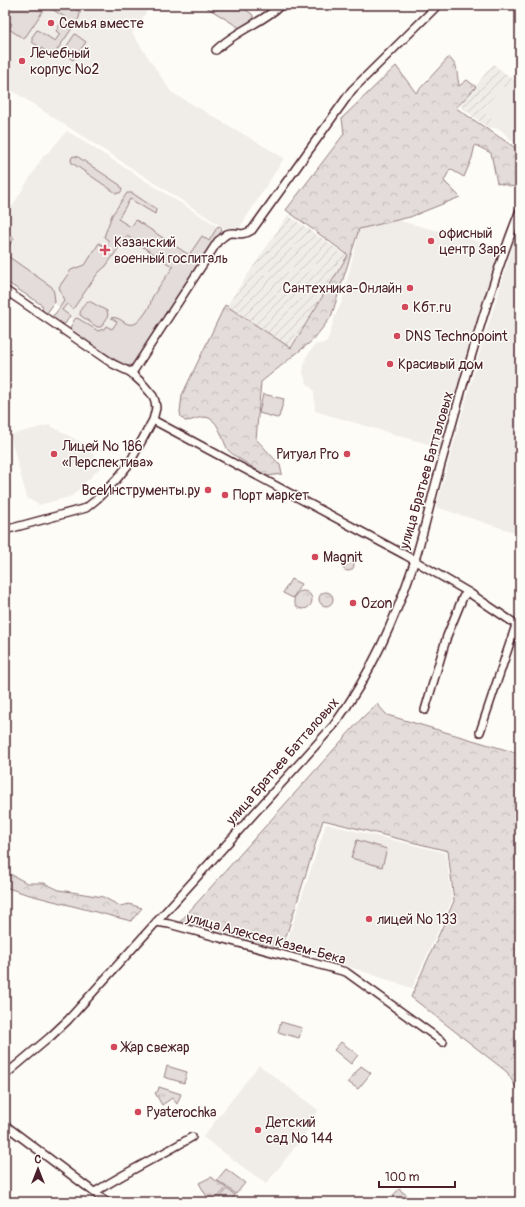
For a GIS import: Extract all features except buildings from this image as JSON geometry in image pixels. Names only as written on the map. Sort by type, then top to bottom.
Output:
[{"type":"street","points":[[216,50],[224,42],[264,18],[281,5]]},
{"type":"street","points":[[130,372],[134,370],[218,240],[227,234],[234,233],[241,235],[247,234],[252,230],[352,90],[438,5]]},
{"type":"street","name":"улица Братьев Батталовых","points":[[5,1075],[68,1020],[334,725],[365,678],[388,632],[414,562],[471,355],[520,210]]},
{"type":"street","points":[[5,290],[113,364],[130,372],[153,396],[156,408],[153,420],[129,464],[116,480],[86,508],[5,530]]},
{"type":"street","points":[[153,420],[405,555],[414,562],[468,592],[518,626],[480,732]]},
{"type":"street","points":[[425,710],[447,636],[463,597],[468,592]]},
{"type":"street","name":"улица Алексея Казем-Бека","points":[[156,922],[169,924],[346,972],[443,1042]]},
{"type":"street","points":[[5,1125],[107,1202]]},
{"type":"street","points":[[95,1192],[192,1137]]},
{"type":"shaded area","points":[[5,5],[151,5],[132,33],[171,92],[284,158],[235,235],[5,86]]},
{"type":"shaded area","points":[[493,64],[515,81],[508,91],[502,86],[482,111],[493,120],[487,127],[460,106]]},
{"type":"shaded area","points":[[515,81],[520,84],[520,148],[500,129],[487,127],[493,120],[482,112],[502,86],[508,91]]},
{"type":"shaded area","name":"Казанский военный госпиталь","points":[[67,131],[220,228],[125,352],[72,318],[57,305],[5,273],[5,218],[44,155],[49,152]]},
{"type":"shaded area","points":[[361,211],[501,247],[441,448],[315,411],[314,391],[306,382],[303,372],[306,357],[315,345],[327,342],[336,314],[342,302],[357,240],[353,235]]},
{"type":"shaded area","points":[[288,215],[349,257],[289,349],[226,307]]},
{"type":"shaded area","points":[[520,224],[520,534],[436,507],[479,355]]},
{"type":"shaded area","name":"Лицей № 186 «Перспектива»","points":[[49,425],[82,443],[103,465],[72,496],[39,505],[27,498],[10,435]]},
{"type":"shaded area","name":"лицей № 133","points":[[326,824],[446,853],[452,900],[412,988],[286,945]]},
{"type":"shaded area","name":"Детский сад № 144","points":[[259,1065],[318,1110],[313,1124],[266,1184],[203,1137]]},
{"type":"green space","points":[[5,5],[47,5],[24,39],[9,29],[12,24],[5,20]]},
{"type":"green space","points":[[53,5],[68,5],[80,12],[79,18],[55,53],[50,54],[32,42],[32,37],[37,30],[55,41],[60,34],[56,31],[65,17],[50,8]]},
{"type":"green space","points":[[203,5],[239,5],[252,14],[254,18],[240,28]]},
{"type":"green space","points":[[75,34],[86,42],[73,60],[62,53]]},
{"type":"green space","points":[[449,57],[456,66],[459,86],[467,80],[476,87],[456,108],[520,151],[520,171],[515,187],[497,183],[491,153],[475,145],[472,158],[464,177],[450,169],[444,181],[460,197],[410,217],[359,229],[331,317],[313,340],[261,382],[256,439],[280,465],[282,474],[267,476],[228,450],[213,420],[203,417],[185,421],[181,417],[180,412],[182,395],[225,305],[291,348],[348,255],[286,210],[344,134],[342,118],[396,66],[416,93]]},
{"type":"green space","points":[[74,156],[78,157],[120,185],[122,190],[120,193],[116,193],[72,163],[71,160]]},
{"type":"green space","points":[[127,193],[132,193],[156,209],[155,214],[130,199],[118,219],[131,227],[136,220],[189,255],[202,236],[209,241],[218,226],[221,227],[222,230],[132,365],[125,366],[71,331],[70,328],[76,318],[98,331],[104,329],[106,326],[112,329],[117,322],[111,318],[117,318],[128,324],[136,323],[141,319],[147,310],[151,299],[173,267],[127,236],[106,266],[98,273],[73,309],[67,304],[62,310],[70,316],[65,324],[59,324],[53,318],[53,315],[64,301],[59,287],[71,270],[84,265],[99,243],[105,247],[109,241],[104,237],[112,215]]},
{"type":"green space","points":[[5,231],[14,238],[7,249],[9,257],[52,287],[55,302],[47,313],[43,313],[42,305],[5,281]]},
{"type":"green space","points":[[89,301],[108,313],[101,327],[97,327],[80,315],[83,306]]},
{"type":"green space","points":[[263,394],[284,399],[279,417],[277,418],[259,413]]},
{"type":"green space","points":[[346,559],[350,559],[354,565],[350,571],[346,571],[342,567],[342,563]]},
{"type":"green space","points":[[291,579],[301,584],[293,598],[283,593]]},
{"type":"green space","points":[[303,591],[309,594],[312,600],[309,606],[303,609],[297,606],[294,600],[297,594]]},
{"type":"green space","points":[[323,592],[329,592],[333,596],[333,602],[329,606],[323,606],[319,602],[319,596]]},
{"type":"green space","points":[[377,704],[387,715],[520,754],[520,1094],[507,1072],[411,997],[454,901],[448,851],[323,820],[283,946],[272,949],[178,924],[362,718]]},
{"type":"green space","points":[[357,840],[387,849],[382,867],[351,858]]},
{"type":"green space","points":[[5,874],[12,875],[27,883],[44,883],[59,890],[103,897],[120,906],[129,904],[142,908],[131,921],[26,894],[5,887]]},
{"type":"green space","points":[[281,1022],[302,1028],[299,1038],[278,1032]]},
{"type":"green space","points":[[341,1042],[358,1055],[351,1064],[334,1050]]},
{"type":"green space","points":[[167,1066],[187,1072],[184,1083],[164,1077]]},
{"type":"green space","points":[[361,1066],[371,1073],[358,1089],[348,1082]]},
{"type":"green space","points":[[159,1087],[181,1094],[177,1104],[172,1098],[162,1105],[155,1093],[158,1091]]},
{"type":"green space","points":[[226,1169],[245,1183],[236,1194],[217,1180]]},
{"type":"green space","points":[[211,1177],[226,1188],[214,1202],[210,1202],[199,1183]]},
{"type":"green space","points":[[227,1189],[235,1195],[230,1202],[217,1202]]},
{"type":"green space","points":[[399,1189],[415,1202],[387,1202]]},
{"type":"place","name":"Семья вместе","points":[[51,23]]},
{"type":"place","name":"Лечебный корпус №2","points":[[22,61]]},
{"type":"place","name":"офисный центр Заря","points":[[431,241]]},
{"type":"place","name":"Казанский военный госпиталь","points":[[105,250]]},
{"type":"place","name":"Сантехника-Онлайн","points":[[410,288]]},
{"type":"place","name":"Кбт.ru","points":[[405,307]]},
{"type":"place","name":"DNS Technopoint","points":[[397,336]]},
{"type":"place","name":"Красивый дом","points":[[390,364]]},
{"type":"place","name":"Лицей № 186 «Перспектива»","points":[[54,454]]},
{"type":"place","name":"Ритуал Pro","points":[[347,454]]},
{"type":"place","name":"ВсеИнструменты.ру","points":[[208,490]]},
{"type":"place","name":"Порт маркет","points":[[225,495]]},
{"type":"place","name":"Magnit","points":[[315,557]]},
{"type":"place","name":"Ozon","points":[[353,603]]},
{"type":"place","name":"лицей № 133","points":[[369,919]]},
{"type":"place","name":"Жар свежар","points":[[114,1047]]},
{"type":"place","name":"Pyaterochka","points":[[138,1112]]},
{"type":"place","name":"Детский сад № 144","points":[[258,1130]]}]
